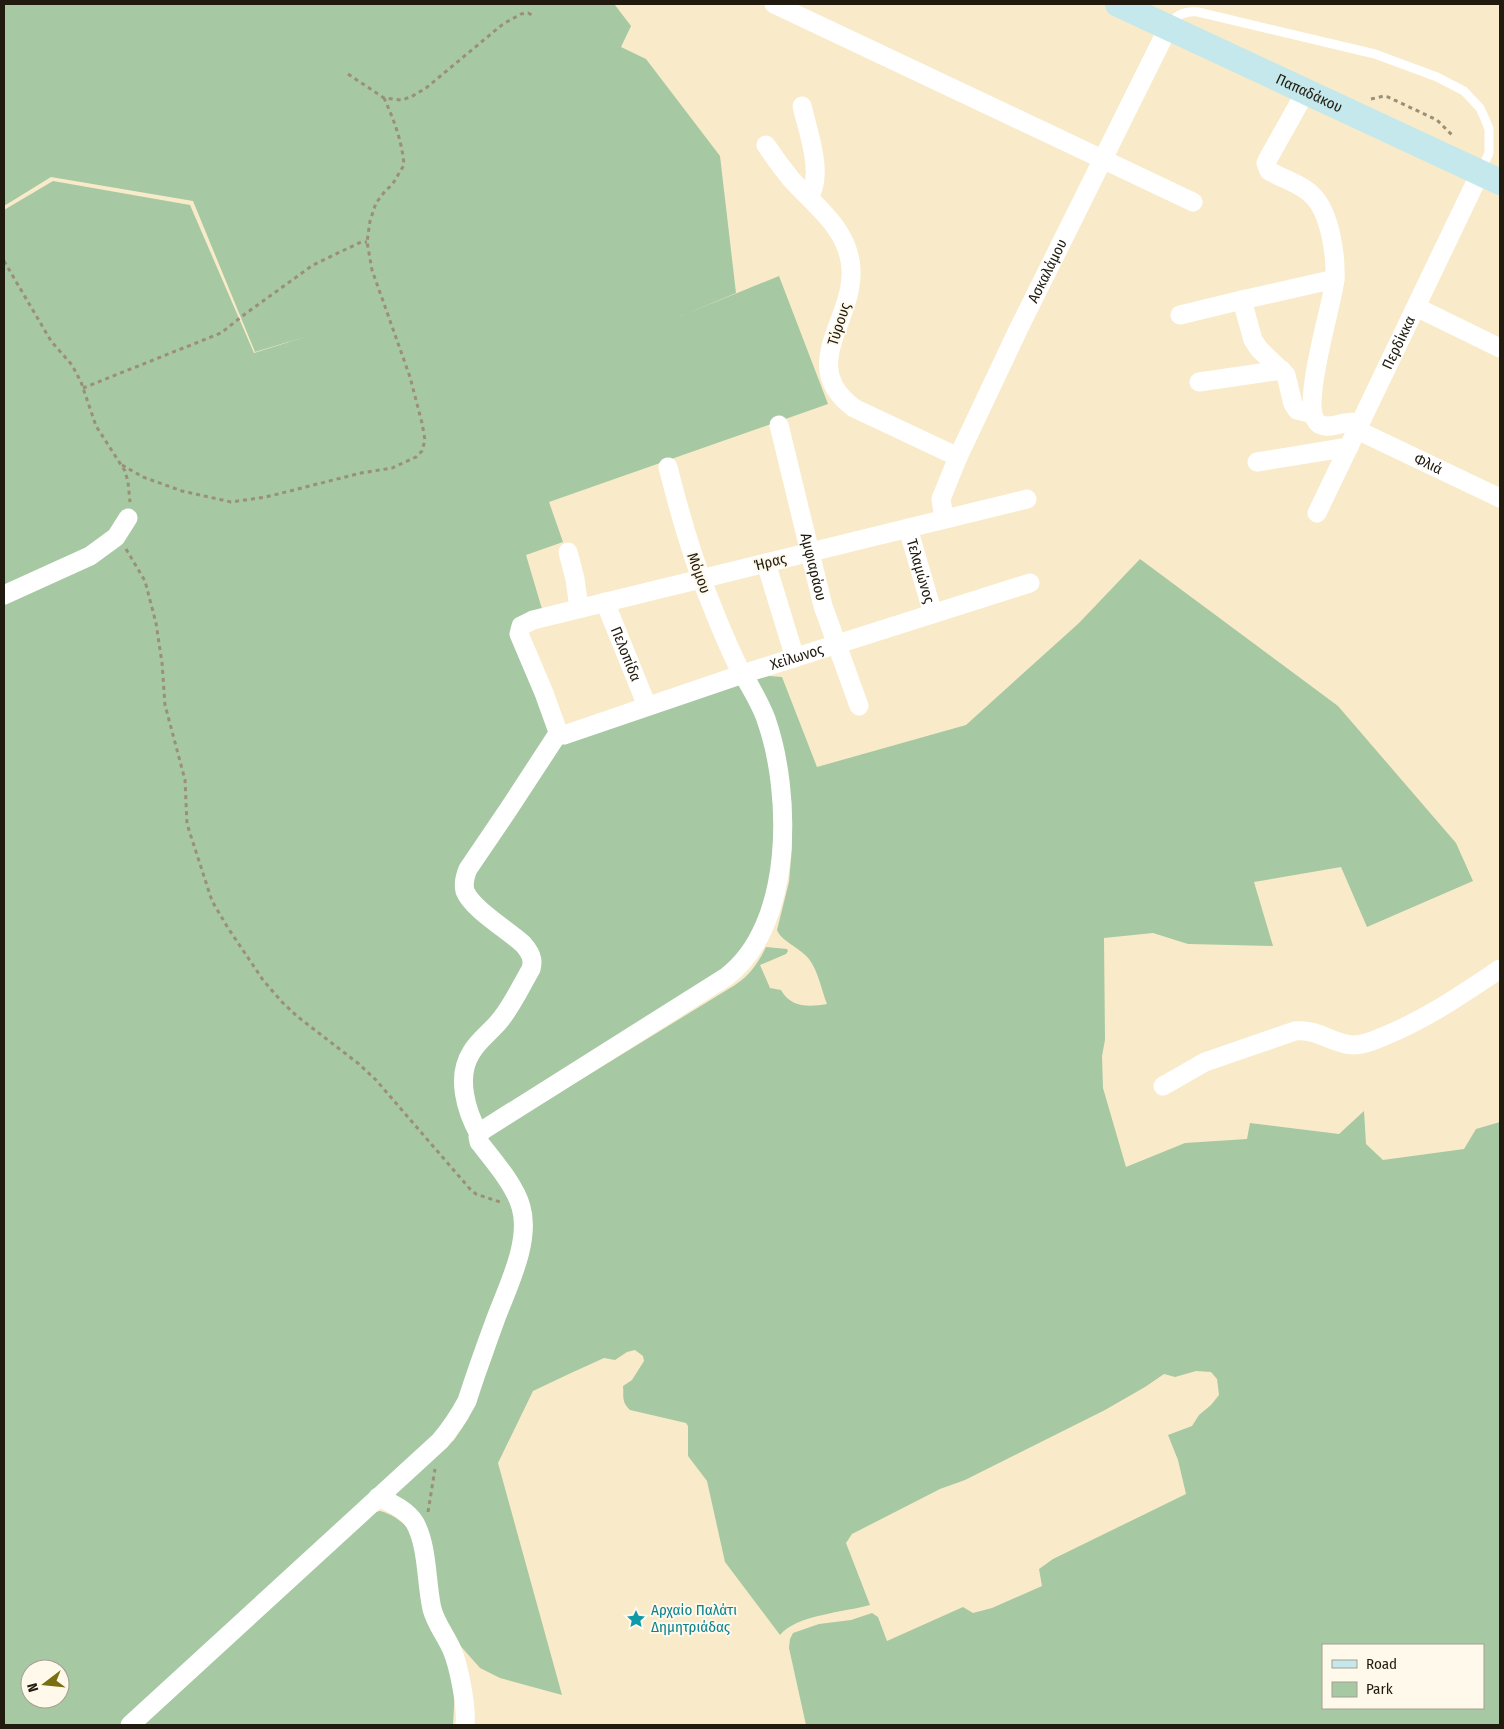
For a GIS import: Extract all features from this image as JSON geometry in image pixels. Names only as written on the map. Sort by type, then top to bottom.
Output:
[{"type":"street","points":[[774,4],[794,9],[1193,202]]},
{"type":"street","name":"Παπαδάκου","points":[[1118,4],[1169,26],[1490,178]]},
{"type":"street","name":"Ασκαλάμου","points":[[944,520],[941,499],[958,457],[1018,330],[1169,26]]},
{"type":"street","points":[[1306,91],[1266,163],[1269,171],[1304,188],[1317,200],[1327,221],[1330,236],[1335,279],[1317,366],[1313,392],[1313,414],[1317,422],[1324,426],[1335,426],[1346,422],[1359,426]]},
{"type":"street","points":[[802,106],[812,146],[816,178],[814,189],[809,197]]},
{"type":"street","name":"Τύρους","points":[[766,145],[791,179],[839,231],[850,258],[851,276],[849,292],[827,363],[833,388],[843,400],[854,408],[958,457]]},
{"type":"street","name":"Περδίκκα","points":[[1317,513],[1416,307],[1490,178]]},
{"type":"street","points":[[1180,316],[1335,279]]},
{"type":"street","points":[[1242,300],[1250,331],[1256,344],[1286,375],[1293,404],[1297,410],[1313,414]]},
{"type":"street","points":[[1416,307],[1500,348]]},
{"type":"street","points":[[1199,382],[1282,370]]},
{"type":"street","name":"Αμφιαράου","points":[[779,425],[823,606],[859,706]]},
{"type":"street","name":"Φλιά","points":[[1359,426],[1500,498]]},
{"type":"street","points":[[1257,462],[1349,447]]},
{"type":"street","name":"Μόμου","points":[[479,1134],[726,977],[742,964],[752,950],[768,916],[777,887],[782,858],[782,809],[780,784],[770,732],[761,708],[733,654],[701,579],[688,543],[668,467]]},
{"type":"street","name":"Ήρας","points":[[560,734],[519,634],[520,628],[526,623],[579,608],[1027,499]]},
{"type":"street","points":[[4,595],[90,556],[118,535],[128,518]]},
{"type":"street","name":"Τελαμώνος","points":[[908,528],[933,614]]},
{"type":"street","points":[[568,552],[575,579],[579,608]]},
{"type":"street","points":[[766,563],[795,658]]},
{"type":"street","name":"Χείλωνος","points":[[560,734],[1030,583]]},
{"type":"street","name":"Πελοπίδα","points":[[605,602],[647,706]]},
{"type":"street","points":[[130,1725],[440,1440],[455,1423],[466,1401],[513,1271],[523,1234],[523,1217],[516,1193],[479,1142],[479,1134],[466,1104],[465,1067],[471,1053],[501,1020],[531,969],[532,964],[529,950],[472,903],[466,892],[464,878],[468,869],[560,734]]},
{"type":"street","points":[[1163,1086],[1204,1062],[1255,1046],[1295,1030],[1310,1031],[1351,1045],[1374,1040],[1402,1029],[1427,1015],[1500,969]]},
{"type":"street","points":[[378,1496],[410,1516],[418,1529],[432,1609],[440,1630],[452,1652],[462,1690],[465,1724]]},
{"type":"lane","points":[[1169,26],[1176,16],[1187,12],[1198,12],[1375,54],[1437,76],[1464,91],[1480,108],[1489,129],[1490,178]]},
{"type":"path","points":[[348,74],[384,98],[401,100],[411,97],[426,88],[503,24],[521,14],[528,13],[534,16]]},
{"type":"path","points":[[122,465],[143,477],[182,491],[231,502],[266,498],[361,473],[392,468],[416,457],[422,451],[425,440],[412,386],[372,270],[367,242],[370,222],[376,203],[392,185],[404,165],[399,138],[392,115],[384,98]]},
{"type":"path","points":[[83,388],[221,333],[313,265],[361,242],[367,242]]},
{"type":"path","points":[[4,261],[52,341],[72,365],[83,388],[96,426],[122,465],[128,482],[130,504],[128,518]]},
{"type":"path","points":[[118,535],[145,580],[156,623],[162,663],[165,705],[186,780],[187,824],[212,901],[263,980],[282,1002],[365,1070],[470,1189],[476,1194],[493,1200],[521,1206]]},
{"type":"path","points":[[422,1544],[440,1440]]},
{"type":"green space","points":[[4,4],[615,5],[631,26],[621,47],[646,59],[720,156],[736,293],[681,316],[779,276],[828,404],[549,502],[563,542],[526,555],[542,609],[522,616],[552,738],[736,685],[740,686],[753,708],[771,766],[776,858],[766,906],[736,961],[477,1126],[514,1215],[515,1242],[466,1385],[445,1427],[122,1725],[4,1725],[4,210],[53,181],[190,205],[254,353],[311,335],[255,352],[193,201],[51,177],[4,206]]},
{"type":"green space","points":[[1140,559],[1338,706],[1456,843],[1473,881],[1367,927],[1341,867],[1254,882],[1273,946],[1188,944],[1153,933],[1104,938],[1105,1040],[1102,1056],[1103,1088],[1126,1167],[1185,1143],[1247,1139],[1250,1123],[1339,1134],[1364,1111],[1366,1144],[1383,1160],[1464,1149],[1476,1129],[1500,1122],[1500,1725],[806,1725],[789,1648],[793,1633],[819,1624],[851,1620],[872,1613],[878,1617],[887,1641],[963,1607],[973,1613],[992,1608],[1042,1586],[1039,1569],[1053,1559],[1186,1494],[1178,1460],[1168,1435],[1192,1426],[1199,1415],[1219,1395],[1217,1379],[1211,1372],[1196,1371],[1175,1377],[1164,1374],[1105,1410],[965,1480],[940,1489],[852,1534],[846,1543],[870,1605],[822,1615],[797,1623],[787,1628],[780,1635],[725,1562],[707,1481],[688,1456],[688,1426],[686,1423],[630,1410],[625,1404],[623,1386],[632,1380],[644,1361],[643,1356],[635,1350],[627,1352],[615,1360],[604,1358],[533,1391],[498,1463],[562,1695],[500,1678],[480,1668],[457,1642],[444,1622],[437,1594],[395,1498],[396,1493],[454,1440],[468,1419],[490,1363],[529,1249],[488,1139],[492,1134],[735,985],[753,968],[766,947],[787,949],[788,951],[786,954],[760,965],[770,988],[781,990],[790,1000],[801,1005],[827,1004],[818,975],[809,959],[782,937],[777,930],[789,882],[792,848],[791,817],[756,679],[769,676],[782,677],[817,767],[966,725],[1079,623]]},
{"type":"green space","points":[[380,1511],[396,1518],[409,1529],[455,1689],[453,1725],[144,1725],[375,1512]]},
{"type":"place","name":"Αρχαίο Παλάτι Δημητριάδας","points":[[636,1619]]}]
